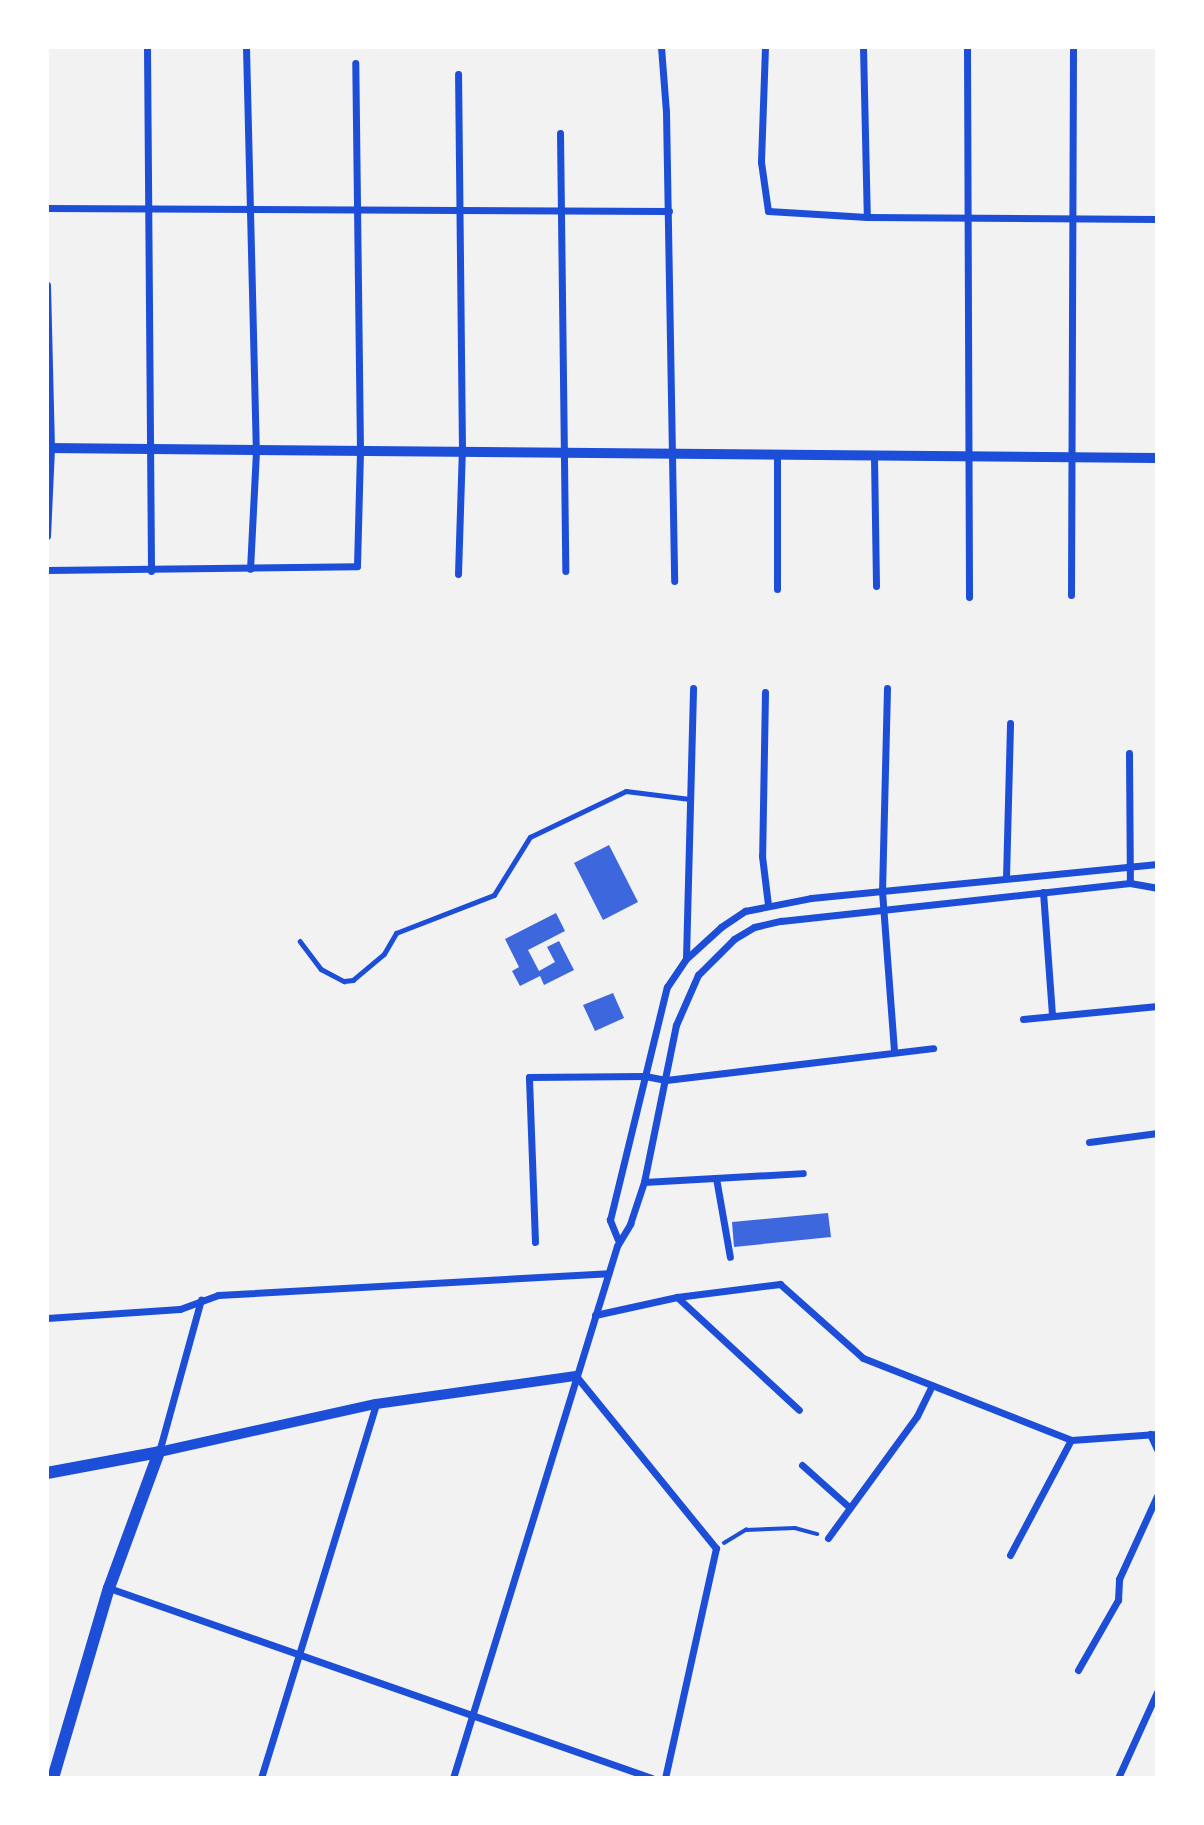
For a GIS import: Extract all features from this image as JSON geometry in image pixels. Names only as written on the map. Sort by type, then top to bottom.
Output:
[{"type":"main road","points":[[47,1473],[159,1452]]},
{"type":"main road","points":[[53,1778],[109,1588],[159,1452]]},
{"type":"street","points":[[147,47],[151,571]]},
{"type":"street","points":[[246,47],[257,451],[250,569]]},
{"type":"street","points":[[661,47],[669,211],[674,581]]},
{"type":"street","points":[[765,47],[761,162],[768,211],[867,217],[1070,221],[1157,219]]},
{"type":"street","points":[[863,47],[867,217]]},
{"type":"street","points":[[967,47],[969,597]]},
{"type":"street","points":[[1072,595],[1069,457],[1073,47]]},
{"type":"street","points":[[47,570],[151,571],[357,566],[360,450],[354,209],[355,63]]},
{"type":"street","points":[[458,74],[462,450],[458,574]]},
{"type":"street","points":[[560,133],[565,571]]},
{"type":"street","points":[[47,208],[460,207],[562,213],[669,211]]},
{"type":"street","points":[[47,285],[47,536]]},
{"type":"street","points":[[49,448],[257,451],[564,450],[874,457],[1157,458]]},
{"type":"street","points":[[777,455],[777,589]]},
{"type":"street","points":[[874,457],[876,586]]},
{"type":"street","points":[[686,959],[693,688]]},
{"type":"street","points":[[887,688],[882,891],[894,1052]]},
{"type":"street","points":[[765,692],[762,856],[768,905]]},
{"type":"street","points":[[1006,878],[1010,723]]},
{"type":"street","points":[[1129,753],[1130,883]]},
{"type":"street","points":[[618,1240],[610,1220],[667,987],[686,959],[745,911],[768,905],[882,891],[1157,864]]},
{"type":"street","points":[[453,1778],[618,1240],[630,1224],[644,1182],[686,996],[698,975],[734,939],[754,927],[781,921],[1130,883],[1157,888]]},
{"type":"street","points":[[1043,892],[1052,1016]]},
{"type":"street","points":[[1023,1019],[1157,1006]]},
{"type":"street","points":[[535,1242],[528,1077],[645,1076],[666,1080],[933,1048]]},
{"type":"street","points":[[1089,1142],[1157,1133]]},
{"type":"street","points":[[644,1182],[803,1173]]},
{"type":"street","points":[[716,1178],[730,1257]]},
{"type":"street","points":[[47,1318],[180,1309],[218,1295],[608,1273]]},
{"type":"street","points":[[595,1315],[677,1297],[780,1284],[863,1358],[1071,1440],[1153,1434],[1157,1449]]},
{"type":"street","points":[[677,1297],[799,1410]]},
{"type":"street","points":[[201,1300],[159,1452],[376,1404],[576,1376]]},
{"type":"street","points":[[576,1376],[716,1548],[665,1778]]},
{"type":"street","points":[[828,1538],[917,1416],[932,1385]]},
{"type":"street","points":[[261,1778],[376,1404]]},
{"type":"street","points":[[1010,1555],[1071,1440]]},
{"type":"street","points":[[802,1465],[849,1507]]},
{"type":"street","points":[[1078,1670],[1118,1600],[1119,1579],[1157,1496]]},
{"type":"street","points":[[109,1588],[652,1778]]},
{"type":"street","points":[[1118,1778],[1157,1692]]},
{"type":"lane","points":[[300,941],[321,969],[344,981],[353,980],[384,954],[396,933],[494,895],[530,836],[626,791],[691,799]]},
{"type":"path","points":[[716,1548],[746,1530],[772,1527],[795,1528],[828,1538]]},
{"type":"building","points":[[609,845],[638,902],[603,920],[574,863]]},
{"type":"building","points":[[556,913],[565,931],[528,950],[539,971],[555,962],[547,947],[559,941],[574,970],[544,985],[540,976],[520,986],[512,971],[519,967],[505,939]]},
{"type":"building","points":[[613,993],[624,1018],[595,1031],[583,1005]]},
{"type":"building","points":[[828,1213],[831,1237],[734,1247],[732,1222]]}]
